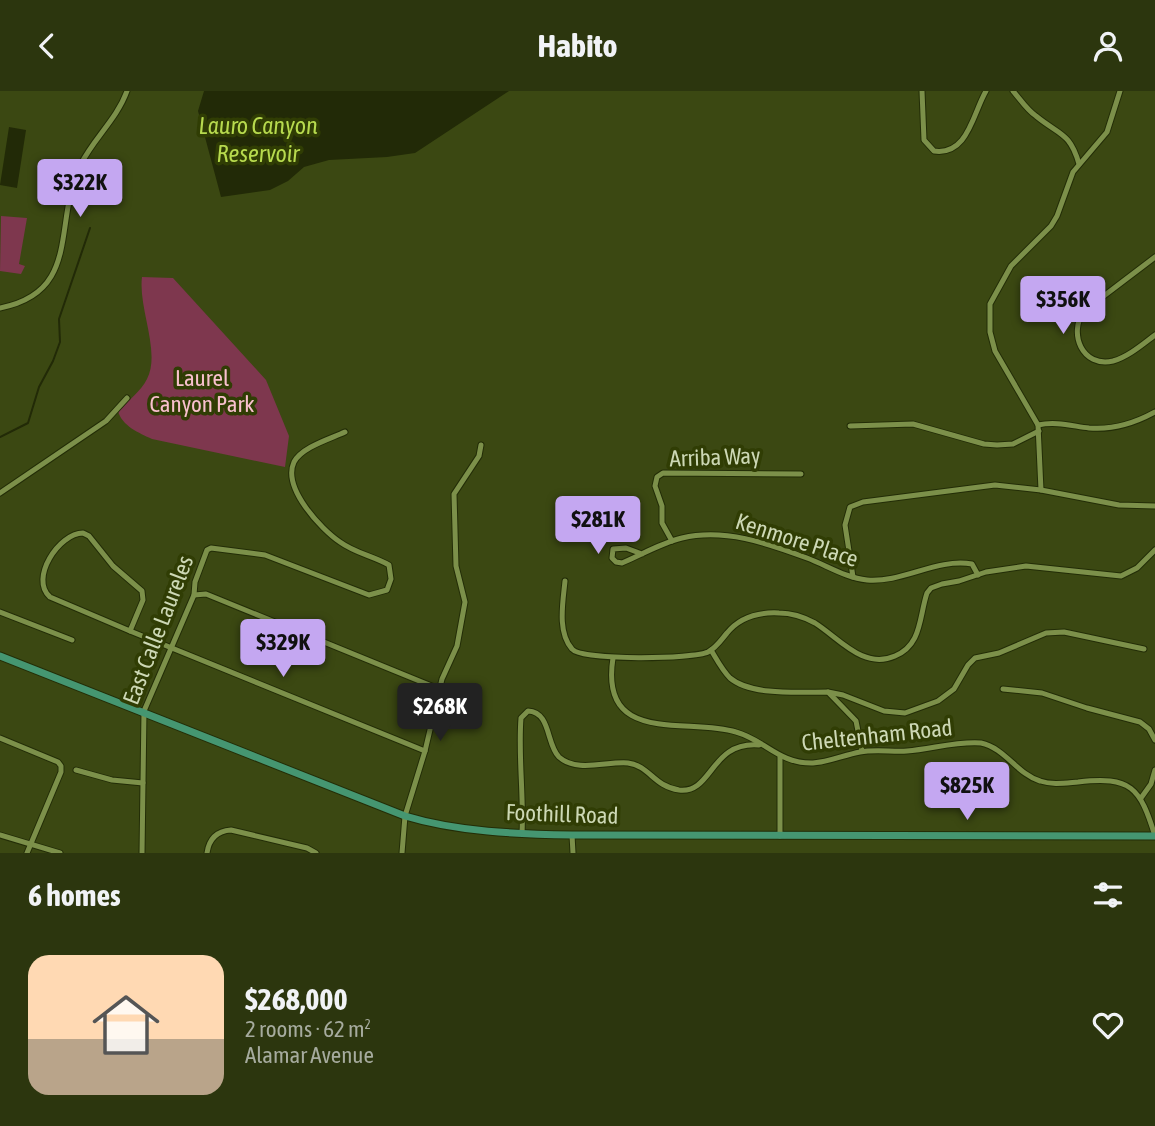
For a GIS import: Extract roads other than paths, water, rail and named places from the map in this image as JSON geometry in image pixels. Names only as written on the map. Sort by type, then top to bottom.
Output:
[{"type":"main road","name":"Foothill Road","points":[[0,656],[405,816],[463,827],[522,834],[572,835],[1155,836]]},
{"type":"street","points":[[0,308],[33,297],[51,279],[58,264],[75,178],[81,163],[119,109],[127,91]]},
{"type":"street","points":[[922,91],[924,140],[934,151],[941,152],[957,145],[965,136],[986,91]]},
{"type":"street","points":[[1013,91],[1033,115],[1067,138],[1075,149],[1079,165]]},
{"type":"street","points":[[1041,489],[1039,428],[995,351],[990,332],[990,304],[1005,273],[1057,216],[1068,183],[1079,165],[1107,132],[1120,91]]},
{"type":"street","points":[[1155,257],[1084,311],[1076,331],[1083,351],[1095,361],[1102,362],[1123,356],[1155,335]]},
{"type":"street","points":[[0,493],[106,421],[127,398]]},
{"type":"street","points":[[849,426],[899,422],[997,445],[1013,443],[1039,428],[1060,423],[1102,428],[1119,426],[1155,412]]},
{"type":"street","name":"East Calle Laureles","points":[[142,853],[144,711],[194,595],[195,582],[204,557],[211,548],[265,555],[369,595],[387,590],[391,579],[389,565],[339,542],[307,510],[299,497],[293,478],[294,463],[304,452],[345,432]]},
{"type":"street","points":[[402,853],[405,816],[425,751],[439,689],[457,646],[465,602],[456,566],[454,494],[474,463],[481,445]]},
{"type":"street","name":"Arriba Way","points":[[672,541],[662,523],[662,506],[655,489],[656,480],[663,473],[801,474]]},
{"type":"street","points":[[853,577],[845,525],[847,514],[853,505],[984,485],[1009,485],[1119,505],[1155,506]]},
{"type":"street","points":[[130,631],[143,600],[141,589],[120,573],[89,536],[80,533],[71,536],[58,547],[48,562],[42,584],[45,593],[50,597],[130,631],[425,751]]},
{"type":"street","name":"Kenmore Place","points":[[642,554],[618,547],[611,553],[616,562],[622,563],[672,541],[706,534],[737,536],[806,557],[865,580],[884,579],[952,563],[972,564],[978,575]]},
{"type":"street","points":[[565,582],[563,628],[571,649],[579,654],[613,658],[702,654],[711,650],[739,621],[756,614],[776,613],[795,615],[813,622],[843,645],[862,656],[878,660],[889,658],[908,648],[917,635],[929,590],[942,584],[1038,565],[1121,576],[1137,568],[1155,550]]},
{"type":"street","points":[[194,595],[206,594],[439,689]]},
{"type":"street","points":[[0,612],[72,640]]},
{"type":"street","points":[[711,650],[725,672],[745,687],[828,692],[843,695],[876,709],[905,713],[938,701],[954,689],[975,658],[999,653],[1046,633],[1064,632],[1144,649]]},
{"type":"street","name":"Cheltenham Road","points":[[613,658],[610,676],[620,705],[653,724],[727,729],[746,735],[780,757],[813,763],[862,751],[895,752],[981,743],[997,750],[1036,780],[1052,783],[1111,781],[1129,787],[1141,798]]},
{"type":"street","points":[[1003,689],[1042,693],[1140,722],[1149,729],[1155,740]]},
{"type":"street","points":[[828,692],[856,721],[862,751]]},
{"type":"street","points":[[522,834],[520,731],[521,718],[528,711],[537,713],[543,720],[553,747],[564,760],[584,765],[635,764],[646,769],[663,786],[682,790],[700,784],[718,761],[736,746],[762,745]]},
{"type":"street","points":[[0,738],[58,762],[61,766],[61,772],[27,853]]},
{"type":"street","points":[[780,757],[780,836]]},
{"type":"street","points":[[76,770],[143,783]]},
{"type":"street","points":[[1155,770],[1151,784],[1141,798],[1155,836]]},
{"type":"street","points":[[207,853],[213,838],[221,832],[231,830],[307,848],[316,853]]},
{"type":"street","points":[[0,835],[60,853]]},
{"type":"street","points":[[572,835],[573,853]]},
{"type":"water","name":"Lauro Canyon Reservoir","points":[[204,91],[509,91],[415,153],[329,160],[304,167],[288,181],[270,190],[221,197],[198,111]]},
{"type":"water","points":[[9,127],[26,130],[17,188],[0,185]]},
{"type":"waterway","points":[[0,437],[28,423],[39,387],[60,342],[59,319],[90,228]]},
{"type":"park label","name":"Laurel Canyon Park","points":[[202,391]]}]
